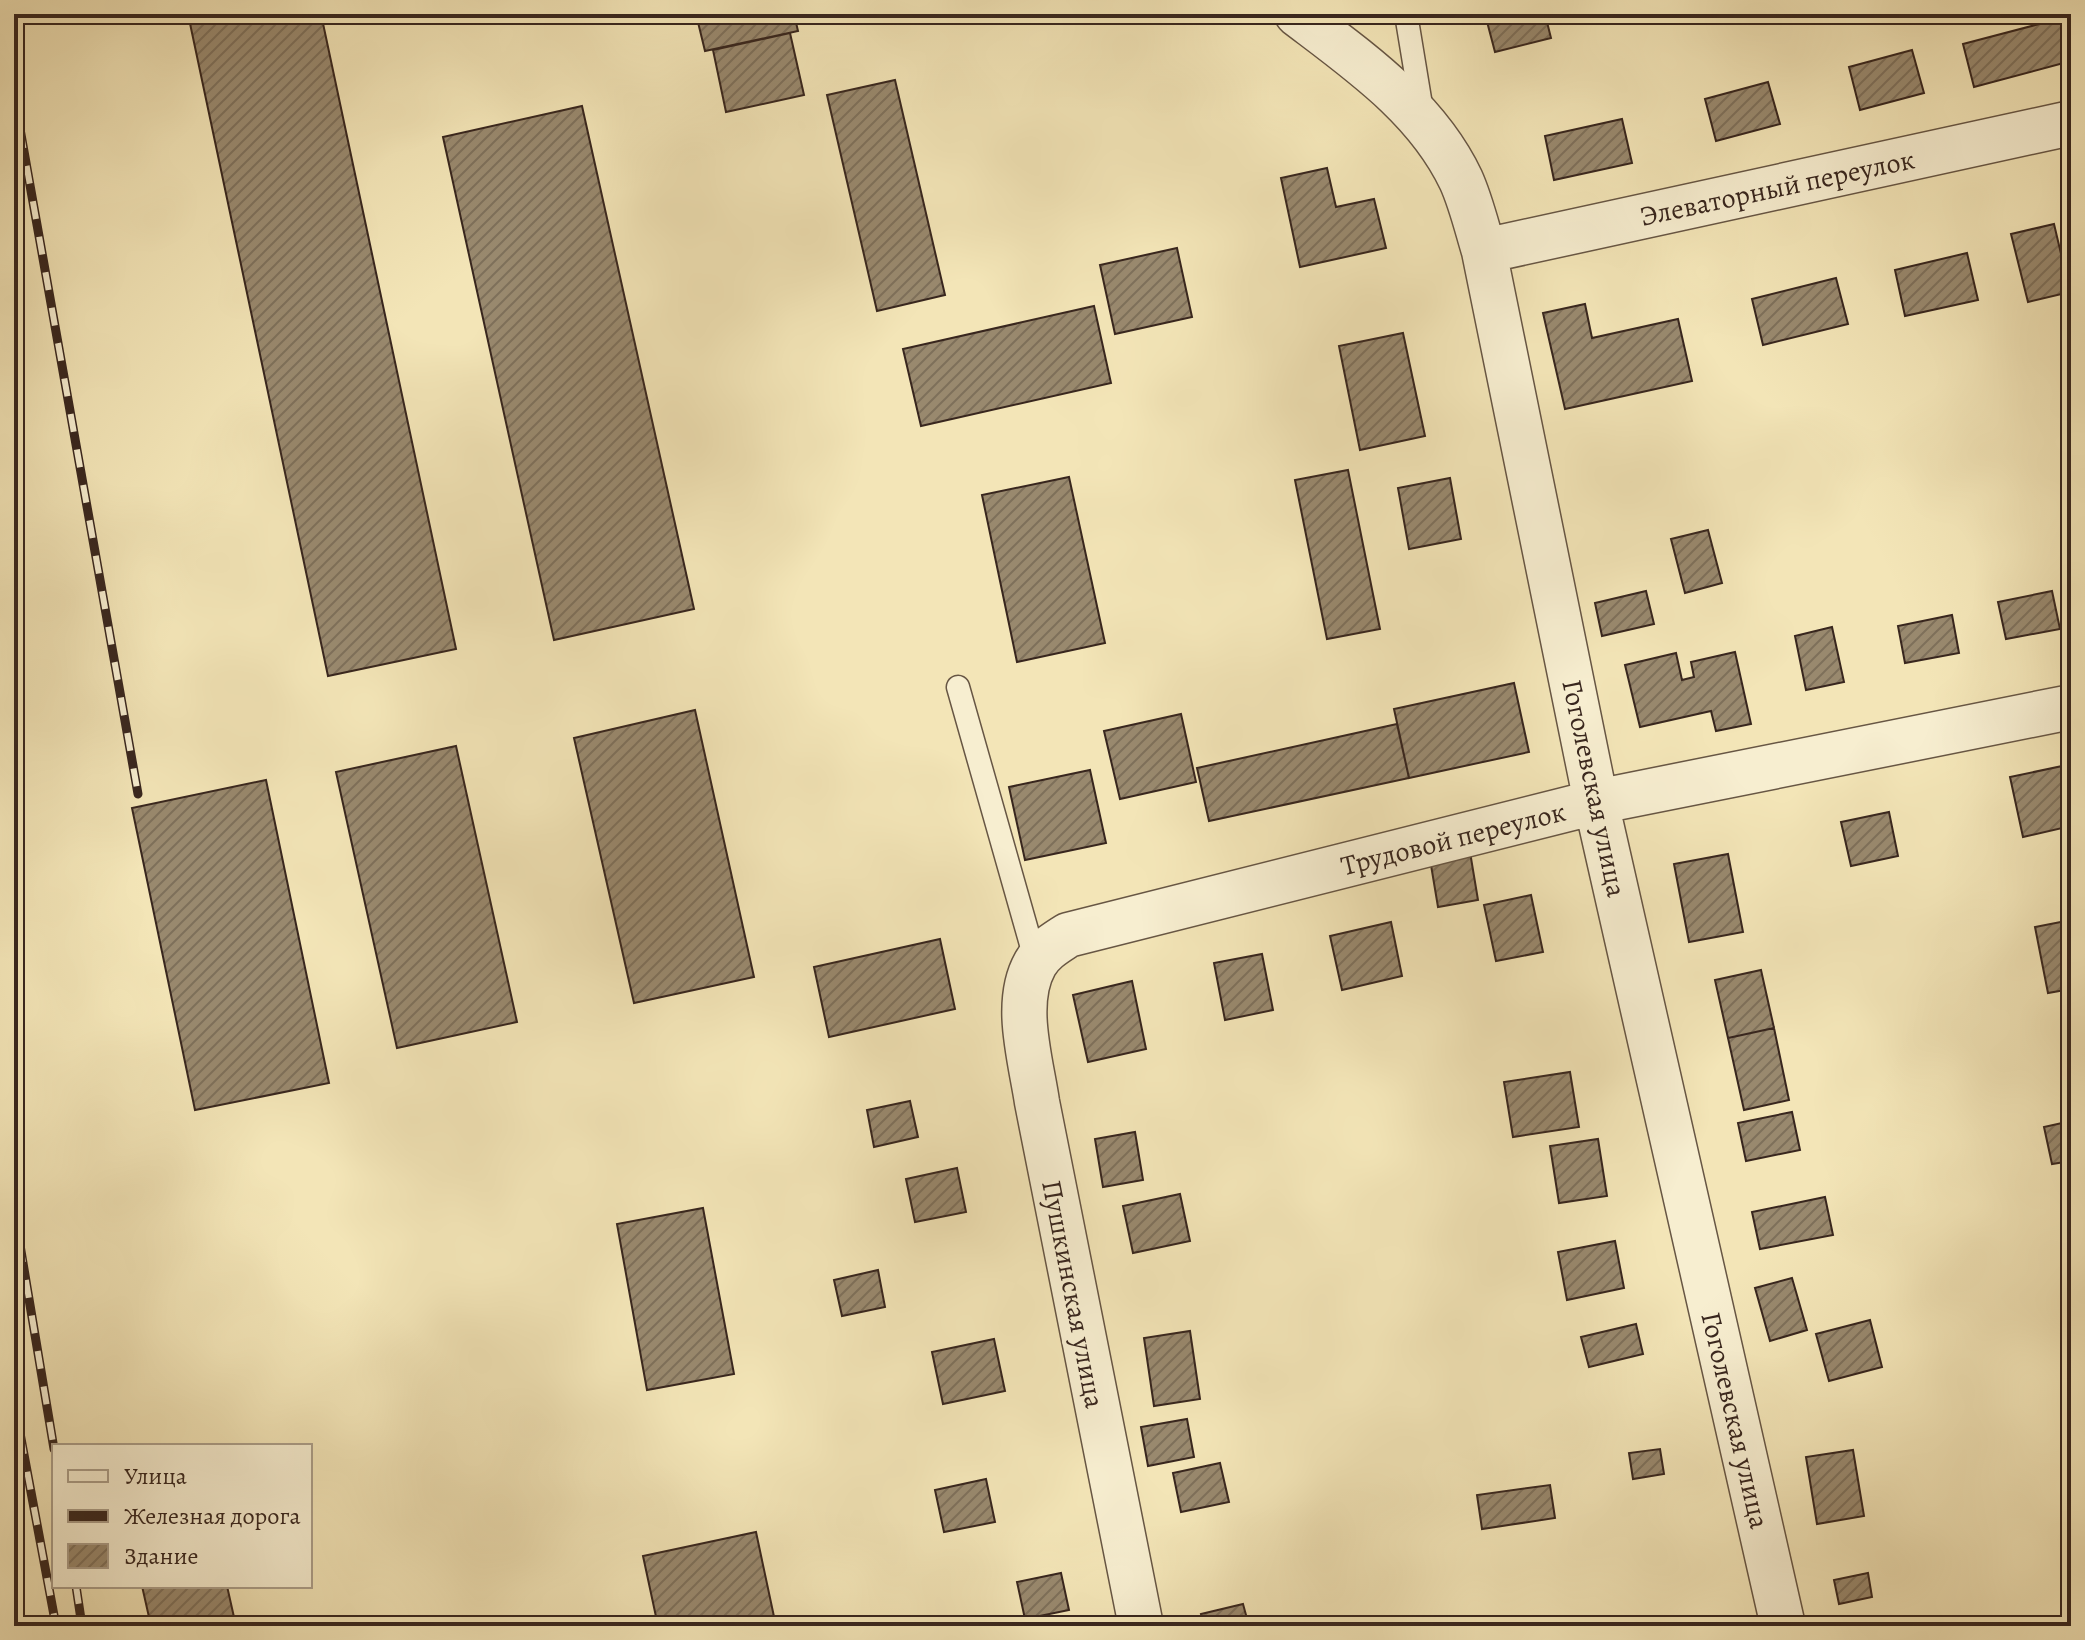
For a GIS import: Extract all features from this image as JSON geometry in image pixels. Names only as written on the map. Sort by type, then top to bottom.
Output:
[{"type":"street","name":"Гоголевская улица","points":[[1297,14],[1344,50],[1423,120],[1445,150],[1463,183],[1484,251],[1596,802],[1783,1626]]},
{"type":"street","name":"Элеваторный переулок","points":[[1484,251],[2071,123]]},
{"type":"street","name":"Трудовой переулок","points":[[1036,962],[1049,947],[1068,935],[1596,802],[2071,707]]},
{"type":"street","name":"Пушкинская улица","points":[[1036,962],[1028,979],[1025,1003],[1037,1102],[1141,1626]]},
{"type":"lane","points":[[1406,14],[1423,120]]},
{"type":"lane","points":[[958,687],[1036,962]]},
{"type":"building","points":[[188,14],[321,14],[456,649],[328,676]]},
{"type":"building","points":[[696,14],[794,14],[798,31],[705,51]]},
{"type":"building","points":[[1485,14],[1545,14],[1551,38],[1495,52]]},
{"type":"building","points":[[2062,18],[2071,61],[1974,87],[1963,44]]},
{"type":"building","points":[[790,33],[804,95],[726,112],[713,50]]},
{"type":"building","points":[[1912,50],[1924,93],[1860,110],[1849,67]]},
{"type":"building","points":[[895,80],[945,295],[877,311],[827,95]]},
{"type":"building","points":[[1768,82],[1780,124],[1716,141],[1705,99]]},
{"type":"building","points":[[582,106],[694,609],[554,640],[443,137]]},
{"type":"building","points":[[1622,119],[1632,163],[1554,180],[1545,136]]},
{"type":"building","points":[[1327,168],[1336,207],[1374,199],[1386,248],[1300,267],[1281,178]]},
{"type":"building","points":[[2054,224],[2070,292],[2028,302],[2011,234]]},
{"type":"building","points":[[1177,248],[1192,317],[1115,334],[1100,265]]},
{"type":"building","points":[[1967,253],[1978,300],[1905,316],[1895,270]]},
{"type":"building","points":[[1836,278],[1848,324],[1763,345],[1752,299]]},
{"type":"building","points":[[1585,304],[1592,338],[1678,319],[1692,381],[1565,409],[1543,313]]},
{"type":"building","points":[[1094,306],[1111,383],[921,426],[903,349]]},
{"type":"building","points":[[1403,333],[1425,436],[1360,450],[1339,346]]},
{"type":"building","points":[[1348,470],[1380,629],[1327,639],[1295,480]]},
{"type":"building","points":[[1069,477],[1105,643],[1017,662],[982,495]]},
{"type":"building","points":[[1450,478],[1461,539],[1409,549],[1398,488]]},
{"type":"building","points":[[2071,505],[2071,542],[2064,506]]},
{"type":"building","points":[[1708,530],[1722,583],[1685,593],[1671,539]]},
{"type":"building","points":[[1646,591],[1654,624],[1602,636],[1595,603]]},
{"type":"building","points":[[2052,591],[2060,629],[2006,639],[1998,602]]},
{"type":"building","points":[[1952,615],[1959,653],[1905,663],[1898,626]]},
{"type":"building","points":[[1832,627],[1844,682],[1806,690],[1795,636]]},
{"type":"building","points":[[1735,652],[1751,724],[1716,731],[1711,711],[1640,727],[1625,665],[1676,653],[1682,680],[1694,677],[1691,662]]},
{"type":"building","points":[[1514,683],[1529,752],[1409,778],[1394,709]]},
{"type":"building","points":[[695,710],[754,977],[634,1003],[574,738]]},
{"type":"building","points":[[1181,714],[1196,782],[1120,799],[1104,731]]},
{"type":"building","points":[[1397,724],[1409,778],[1209,821],[1197,768]]},
{"type":"building","points":[[456,746],[517,1022],[397,1048],[336,772]]},
{"type":"building","points":[[2067,765],[2071,783],[2071,826],[2023,837],[2010,777]]},
{"type":"building","points":[[1090,770],[1106,843],[1025,860],[1009,787]]},
{"type":"building","points":[[266,780],[329,1083],[195,1110],[132,808]]},
{"type":"building","points":[[1889,812],[1898,856],[1851,866],[1841,822]]},
{"type":"building","points":[[1470,852],[1478,900],[1438,907],[1430,859]]},
{"type":"building","points":[[1728,854],[1743,932],[1689,942],[1674,864]]},
{"type":"building","points":[[1531,895],[1543,952],[1496,961],[1484,905]]},
{"type":"building","points":[[2071,920],[2071,989],[2048,993],[2035,927]]},
{"type":"building","points":[[1391,922],[1402,976],[1342,990],[1330,936]]},
{"type":"building","points":[[940,939],[955,1009],[829,1037],[814,967]]},
{"type":"building","points":[[1262,954],[1273,1010],[1225,1020],[1214,963]]},
{"type":"building","points":[[1761,970],[1774,1028],[1728,1038],[1715,980]]},
{"type":"building","points":[[1132,981],[1146,1049],[1088,1062],[1073,995]]},
{"type":"building","points":[[1774,1028],[1789,1100],[1744,1110],[1728,1038]]},
{"type":"building","points":[[1570,1072],[1579,1127],[1513,1137],[1504,1082]]},
{"type":"building","points":[[910,1101],[918,1137],[874,1147],[867,1110]]},
{"type":"building","points":[[1792,1112],[1800,1150],[1746,1161],[1738,1123]]},
{"type":"building","points":[[2071,1121],[2071,1161],[2052,1164],[2044,1127]]},
{"type":"building","points":[[1135,1132],[1143,1180],[1103,1187],[1095,1139]]},
{"type":"building","points":[[1598,1139],[1607,1196],[1559,1203],[1550,1146]]},
{"type":"building","points":[[957,1168],[966,1212],[915,1222],[906,1179]]},
{"type":"building","points":[[1180,1194],[1190,1241],[1133,1253],[1123,1206]]},
{"type":"building","points":[[1825,1197],[1833,1235],[1760,1249],[1752,1212]]},
{"type":"building","points":[[703,1208],[734,1374],[647,1390],[617,1224]]},
{"type":"building","points":[[1615,1241],[1624,1288],[1567,1300],[1558,1252]]},
{"type":"building","points":[[878,1270],[885,1307],[842,1316],[834,1280]]},
{"type":"building","points":[[1792,1278],[1807,1330],[1770,1341],[1755,1288]]},
{"type":"building","points":[[1870,1320],[1882,1367],[1829,1381],[1816,1334]]},
{"type":"building","points":[[1636,1324],[1643,1354],[1589,1367],[1581,1337]]},
{"type":"building","points":[[1190,1331],[1200,1399],[1154,1406],[1144,1338]]},
{"type":"building","points":[[994,1339],[1005,1391],[943,1404],[932,1352]]},
{"type":"building","points":[[1187,1419],[1194,1457],[1148,1466],[1141,1427]]},
{"type":"building","points":[[1660,1449],[1664,1474],[1633,1479],[1629,1453]]},
{"type":"building","points":[[1853,1450],[1864,1516],[1817,1524],[1806,1457]]},
{"type":"building","points":[[1220,1463],[1229,1502],[1181,1512],[1173,1473]]},
{"type":"building","points":[[986,1479],[995,1522],[944,1532],[935,1490]]},
{"type":"building","points":[[1550,1485],[1555,1518],[1482,1529],[1477,1495]]},
{"type":"building","points":[[756,1532],[776,1626],[658,1626],[643,1556]]},
{"type":"building","points":[[1061,1573],[1069,1610],[1025,1619],[1017,1582]]},
{"type":"building","points":[[1868,1573],[1872,1597],[1839,1604],[1834,1580]]},
{"type":"building","points":[[142,1588],[227,1588],[236,1626],[151,1626]]},
{"type":"building","points":[[1243,1604],[1249,1626],[1204,1626],[1201,1614]]},
{"type":"railway","points":[[14,95],[138,794]]},
{"type":"railway","points":[[14,1209],[53,1444]]},
{"type":"railway","points":[[14,1401],[56,1626]]},
{"type":"railway","points":[[76,1588],[82,1626]]}]
